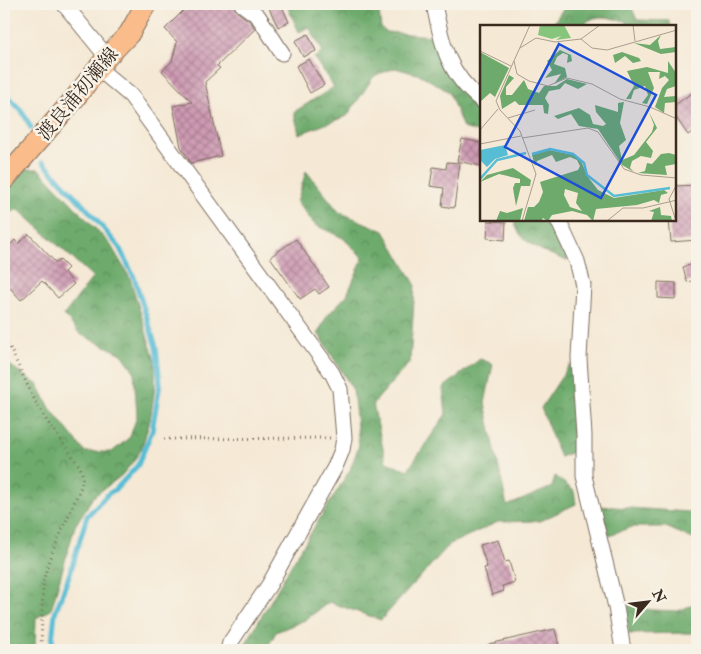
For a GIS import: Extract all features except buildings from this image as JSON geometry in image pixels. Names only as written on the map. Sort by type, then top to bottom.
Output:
[{"type":"main road","name":"渡良浦初瀬線","points":[[4,180],[129,34],[146,4]]},
{"type":"street","points":[[64,4],[103,63],[131,96],[332,373],[340,389],[344,438],[342,450],[335,467],[269,585],[230,643],[228,650]]},
{"type":"street","points":[[242,4],[258,16],[282,53]]},
{"type":"street","points":[[434,4],[441,43],[447,59],[457,77],[480,99]]},
{"type":"street","points":[[558,221],[577,261],[583,285],[579,358],[584,435],[584,476],[616,607],[623,650]]},
{"type":"path","points":[[4,340],[9,346],[35,401],[80,467],[83,476],[48,560],[43,582],[41,650]]},
{"type":"path","points":[[164,439],[344,438]]},
{"type":"green space","points":[[286,4],[378,4],[381,28],[386,32],[432,36],[444,68],[456,86],[480,108],[480,133],[463,128],[449,92],[421,75],[395,68],[374,76],[347,116],[299,134],[294,112],[334,87],[314,58],[323,52],[309,27],[299,32]]},
{"type":"green space","points":[[566,4],[630,4],[637,20],[669,21],[671,25],[628,25],[626,21],[597,17],[583,25],[553,25]]},
{"type":"green space","points":[[26,169],[39,169],[110,244],[130,278],[155,362],[155,386],[150,420],[142,447],[134,461],[121,476],[93,497],[75,526],[51,610],[36,618],[35,650],[4,650],[4,361],[38,385],[50,408],[85,452],[112,452],[130,437],[137,416],[134,371],[122,354],[80,334],[64,315],[93,277],[18,209],[4,216],[4,194]]},
{"type":"green space","points":[[306,171],[339,212],[384,231],[415,284],[410,362],[373,404],[386,462],[408,470],[446,414],[443,388],[480,359],[493,364],[485,403],[507,506],[552,487],[555,476],[574,491],[576,504],[540,521],[498,522],[450,544],[381,620],[329,602],[305,620],[276,632],[266,650],[244,650],[246,643],[299,552],[350,470],[359,445],[353,390],[318,333],[327,316],[347,295],[363,258],[343,238],[315,225],[297,202]]},
{"type":"green space","points":[[515,221],[551,221],[568,253],[567,261],[543,251],[527,241],[517,228]]},
{"type":"green space","points":[[570,364],[581,449],[560,457],[541,408]]},
{"type":"green space","points":[[599,506],[690,512],[697,508],[697,541],[666,527],[632,527],[609,535]]},
{"type":"green space","points":[[697,603],[697,634],[629,634],[625,605],[652,610],[678,611]]},
{"type":"waterway","points":[[4,93],[22,111],[31,128]]},
{"type":"waterway","points":[[43,162],[88,210],[119,247],[134,277],[156,347],[160,383],[152,431],[138,465],[87,516],[70,573],[55,613],[51,650]]}]
